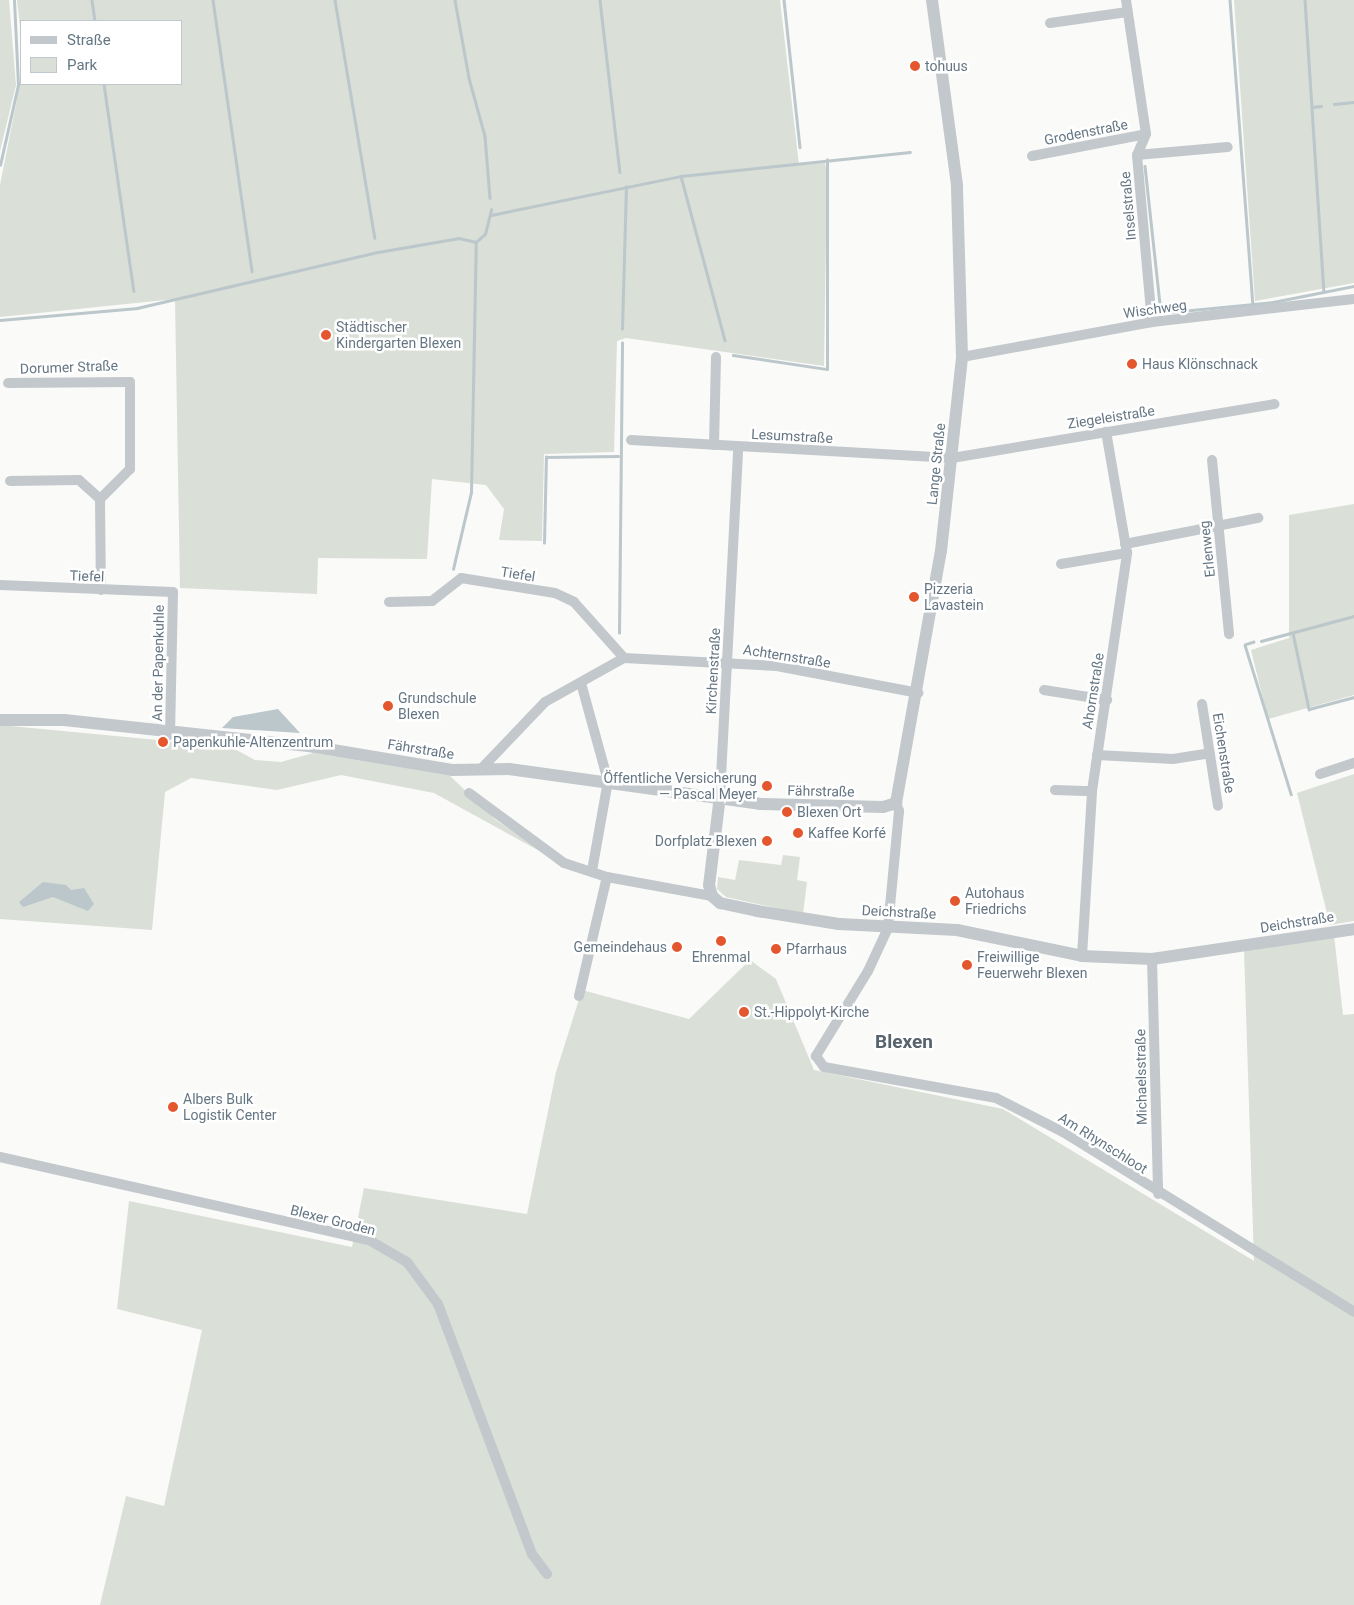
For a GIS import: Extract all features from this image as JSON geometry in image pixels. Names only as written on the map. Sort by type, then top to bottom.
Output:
[{"type":"street","name":"Lange Straße","points":[[816,1056],[868,971],[888,928],[899,811],[896,802],[918,693],[952,458],[962,357],[957,185],[932,0]]},
{"type":"street","points":[[1126,0],[1146,134]]},
{"type":"street","points":[[1050,23],[1127,12]]},
{"type":"street","name":"Inselstraße","points":[[1146,134],[1137,155],[1152,322]]},
{"type":"street","name":"Grodenstraße","points":[[1032,156],[1146,134]]},
{"type":"street","points":[[1137,155],[1228,147]]},
{"type":"street","name":"Wischweg","points":[[962,357],[1152,322],[1354,299]]},
{"type":"street","points":[[714,445],[716,357]]},
{"type":"street","name":"Dorumer Straße","points":[[8,383],[130,382],[130,469],[100,498]]},
{"type":"street","name":"Ziegeleistraße","points":[[952,458],[1275,404]]},
{"type":"street","name":"Ahornstraße","points":[[1082,956],[1092,792],[1107,700],[1126,549],[1106,432]]},
{"type":"street","name":"Lesumstraße","points":[[631,440],[952,458]]},
{"type":"street","name":"Kirchenstraße","points":[[712,896],[709,886],[720,796],[730,661],[738,447]]},
{"type":"street","name":"Erlenweg","points":[[1212,460],[1229,634]]},
{"type":"street","points":[[10,481],[79,480],[100,498],[100,590]]},
{"type":"street","points":[[1061,564],[1126,549],[1218,524],[1258,518]]},
{"type":"street","name":"Tiefel","points":[[390,602],[432,602],[461,578],[555,593],[574,602],[624,658]]},
{"type":"street","name":"Tiefel","points":[[0,585],[173,592]]},
{"type":"street","name":"An der Papenkuhle","points":[[170,735],[173,592]]},
{"type":"street","points":[[481,769],[545,702],[624,658]]},
{"type":"street","name":"Achternstraße","points":[[624,658],[730,661],[918,693]]},
{"type":"street","points":[[581,682],[608,781],[592,871]]},
{"type":"street","points":[[1044,690],[1107,700]]},
{"type":"street","name":"Eichenstraße","points":[[1202,704],[1218,806]]},
{"type":"street","name":"Fährstraße","points":[[0,720],[64,720],[170,735],[309,746],[452,770],[481,769],[608,781],[787,806],[883,807],[896,802]]},
{"type":"street","points":[[1097,755],[1173,759],[1210,754]]},
{"type":"street","points":[[1320,774],[1354,763]]},
{"type":"street","points":[[1055,790],[1092,792]]},
{"type":"street","name":"Deichstraße","points":[[469,793],[564,863],[607,877],[712,896],[720,903],[757,911],[888,928],[958,930],[1082,956],[1152,959],[1354,929]]},
{"type":"street","points":[[579,996],[607,877]]},
{"type":"street","name":"Michaelsstraße","points":[[1152,959],[1158,1194]]},
{"type":"street","name":"Am Rhynschloot","points":[[816,1056],[824,1067],[841,1072],[996,1098],[1063,1132],[1158,1194],[1354,1312]]},
{"type":"street","name":"Blexer Groden","points":[[0,1157],[369,1240],[407,1262],[438,1304],[532,1554],[547,1574]]},
{"type":"green space","points":[[0,0],[9,0],[16,85],[0,151]]},
{"type":"green space","points":[[17,0],[780,0],[799,165],[825,163],[827,172],[824,366],[626,338],[617,341],[614,452],[544,454],[542,541],[499,540],[504,509],[486,485],[432,479],[427,559],[318,558],[317,594],[180,588],[175,299],[0,317],[0,185],[20,84],[182,85],[182,20],[20,20],[20,27]]},
{"type":"green space","points":[[1234,0],[1354,0],[1354,283],[1255,301]]},
{"type":"green space","points":[[1354,504],[1354,695],[1268,719],[1251,650],[1289,638],[1289,515]]},
{"type":"green space","points":[[0,725],[231,747],[255,760],[281,762],[313,753],[449,775],[496,820],[545,854],[434,793],[341,775],[277,790],[191,778],[165,792],[152,930],[0,919]]},
{"type":"green space","points":[[1354,774],[1354,921],[1330,925],[1297,793]]},
{"type":"green space","points":[[783,855],[800,857],[797,880],[807,882],[803,914],[726,897],[717,889],[718,877],[735,880],[739,860],[781,865]]},
{"type":"green space","points":[[1334,935],[1343,1015],[1354,1014],[1354,1605],[100,1605],[126,1496],[164,1506],[202,1330],[117,1309],[129,1201],[352,1247],[364,1188],[527,1214],[556,1072],[582,990],[689,1019],[750,960],[776,979],[814,1070],[1003,1109],[1254,1261],[1244,949]]},
{"type":"shaded area","points":[[278,709],[300,733],[222,728],[233,717]]},
{"type":"shaded area","points":[[43,882],[66,885],[71,890],[84,888],[94,904],[88,911],[53,897],[23,907],[19,902]]},
{"type":"waterway","points":[[0,165],[18,85],[14,0]]},
{"type":"waterway","points":[[92,0],[95,20]]},
{"type":"waterway","points":[[213,0],[252,271]]},
{"type":"waterway","points":[[335,0],[375,238]]},
{"type":"waterway","points":[[455,0],[469,78],[485,136],[490,198]]},
{"type":"waterway","points":[[600,0],[620,172]]},
{"type":"waterway","points":[[784,0],[800,147]]},
{"type":"waterway","points":[[1230,0],[1253,303]]},
{"type":"waterway","points":[[1305,0],[1324,291]]},
{"type":"waterway","points":[[104,85],[134,291]]},
{"type":"waterway","points":[[1334,104],[1354,102]]},
{"type":"waterway","points":[[1312,107],[1321,106]]},
{"type":"waterway","points":[[491,215],[681,176],[910,152]]},
{"type":"waterway","points":[[733,355],[827,369],[827,160]]},
{"type":"waterway","points":[[1145,166],[1161,313],[1273,302],[1354,286]]},
{"type":"waterway","points":[[681,176],[725,340]]},
{"type":"waterway","points":[[622,329],[626,187]]},
{"type":"waterway","points":[[453,569],[471,492],[476,242],[485,234],[491,210]]},
{"type":"waterway","points":[[0,320],[137,308],[378,252],[459,238],[476,242]]},
{"type":"waterway","points":[[619,633],[622,343]]},
{"type":"waterway","points":[[544,543],[546,457],[618,456]]},
{"type":"waterway","points":[[1261,641],[1354,616]]},
{"type":"waterway","points":[[1293,633],[1309,709],[1354,697]]},
{"type":"waterway","points":[[1254,642],[1245,645],[1291,794]]},
{"type":"place","name":"tohuus","points":[[915,66]]},
{"type":"place","name":"Städtischer Kindergarten Blexen","points":[[326,335]]},
{"type":"place","name":"Haus Klönschnack","points":[[1132,364]]},
{"type":"place","name":"Pizzeria Lavastein","points":[[914,597]]},
{"type":"place","name":"Grundschule Blexen","points":[[388,706]]},
{"type":"place","name":"Papenkuhle-Altenzentrum","points":[[163,742]]},
{"type":"place","name":"Öffentliche Versicherung — Pascal Meyer","points":[[767,786]]},
{"type":"place","name":"Blexen Ort","points":[[787,812]]},
{"type":"place","name":"Kaffee Korfé","points":[[798,833]]},
{"type":"place","name":"Dorfplatz Blexen","points":[[767,841]]},
{"type":"place","name":"Autohaus Friedrichs","points":[[955,901]]},
{"type":"place","name":"Ehrenmal","points":[[721,941]]},
{"type":"place","name":"Gemeindehaus","points":[[677,947]]},
{"type":"place","name":"Pfarrhaus","points":[[776,949]]},
{"type":"place","name":"Freiwillige Feuerwehr Blexen","points":[[967,965]]},
{"type":"place","name":"St.-Hippolyt-Kirche","points":[[744,1012]]},
{"type":"place","name":"Albers Bulk Logistik Center","points":[[173,1107]]},
{"type":"district","name":"Blexen","points":[[904,1042]]}]
